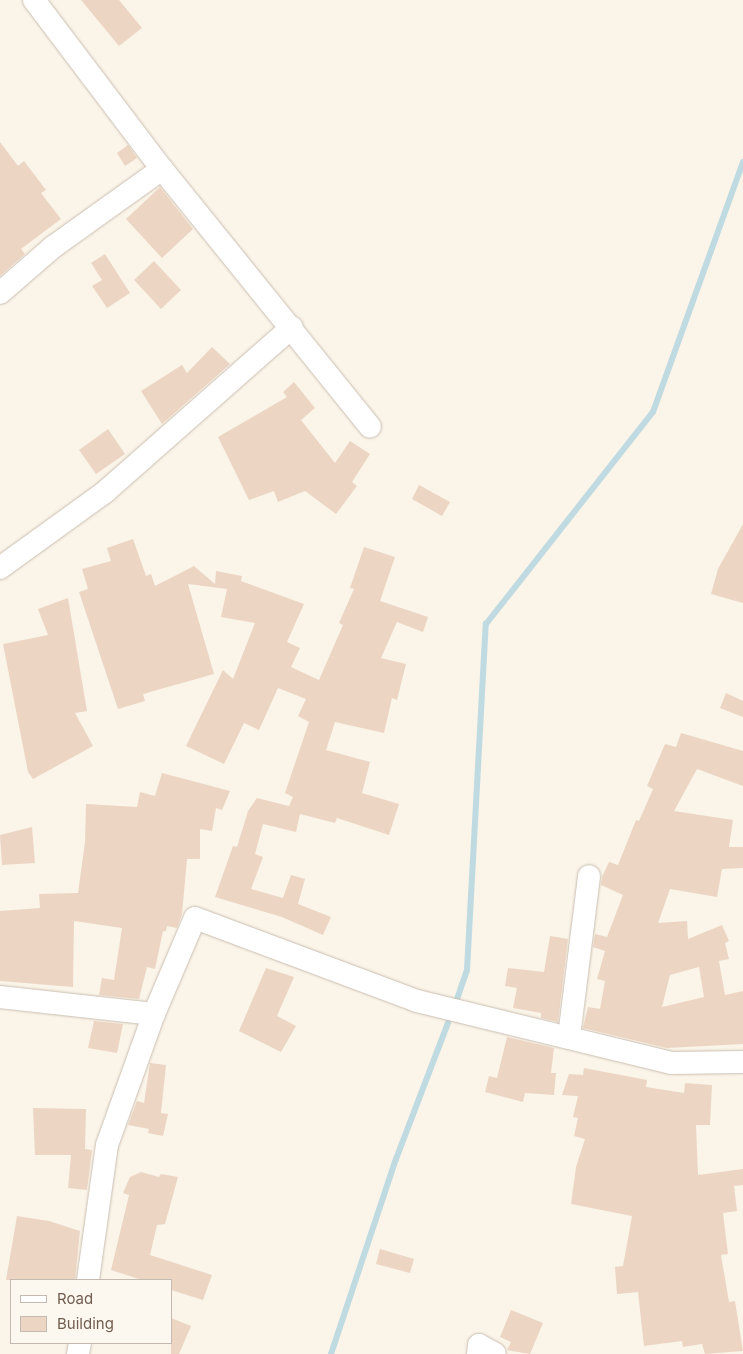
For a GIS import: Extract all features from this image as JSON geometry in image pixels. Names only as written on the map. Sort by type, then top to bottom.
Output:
[{"type":"street","points":[[34,0],[162,170],[292,326],[370,427]]},
{"type":"street","points":[[0,293],[53,248],[162,170]]},
{"type":"street","points":[[0,568],[105,492],[292,326]]},
{"type":"street","points":[[568,1037],[588,876]]},
{"type":"street","points":[[88,1279],[107,1145],[154,1014],[195,918],[417,1001],[672,1063],[743,1062]]},
{"type":"street","points":[[0,997],[154,1014]]},
{"type":"street","points":[[478,1354],[479,1345],[495,1354]]},
{"type":"building","points":[[81,0],[119,0],[142,28],[119,46]]},
{"type":"building","points":[[0,142],[18,166],[24,161],[46,190],[41,193],[61,219],[21,249],[25,254],[0,276]]},
{"type":"building","points":[[128,145],[137,158],[125,166],[117,153]]},
{"type":"building","points":[[160,187],[193,229],[162,258],[126,219]]},
{"type":"building","points":[[105,254],[130,293],[107,308],[92,286],[102,280],[91,263]]},
{"type":"building","points":[[154,261],[181,290],[161,309],[134,280]]},
{"type":"building","points":[[212,347],[230,364],[162,424],[141,391],[182,365],[187,373]]},
{"type":"building","points":[[294,382],[315,408],[301,420],[335,463],[350,441],[370,454],[352,482],[357,486],[336,514],[305,491],[278,502],[274,491],[249,500],[218,437],[287,397],[283,392]]},
{"type":"building","points":[[108,429],[125,454],[96,474],[79,450]]},
{"type":"building","points":[[419,485],[450,502],[442,516],[412,499]]},
{"type":"building","points":[[743,524],[743,603],[711,594],[718,569]]},
{"type":"building","points":[[133,539],[146,576],[151,574],[155,586],[194,566],[215,584],[216,571],[242,576],[241,581],[304,604],[287,642],[300,648],[291,667],[319,680],[343,625],[339,623],[354,589],[350,588],[364,547],[395,557],[380,601],[428,617],[423,632],[397,622],[381,658],[406,664],[397,700],[392,698],[384,733],[335,722],[326,750],[370,762],[362,793],[399,804],[389,835],[337,818],[335,823],[300,814],[296,832],[263,824],[255,854],[263,857],[251,889],[283,898],[291,875],[305,879],[298,904],[331,917],[323,935],[282,917],[215,897],[233,846],[237,847],[248,811],[257,798],[289,806],[293,797],[285,793],[309,722],[298,716],[306,699],[278,688],[259,730],[244,723],[224,764],[186,746],[223,670],[233,679],[255,623],[221,617],[227,589],[188,584],[214,674],[143,694],[145,701],[118,709],[79,592],[88,589],[82,569],[111,561],[107,548]]},
{"type":"building","points":[[68,598],[87,711],[75,713],[93,746],[33,779],[28,772],[3,644],[48,635],[38,609]]},
{"type":"building","points":[[726,693],[743,701],[743,717],[720,708]]},
{"type":"building","points":[[681,733],[743,751],[743,786],[697,769],[674,811],[733,820],[729,847],[743,847],[743,868],[722,869],[717,897],[670,889],[658,923],[687,921],[688,939],[722,925],[729,941],[725,943],[729,959],[719,961],[725,995],[743,991],[743,1044],[667,1048],[583,1028],[588,1007],[600,1009],[605,981],[597,979],[605,951],[593,947],[595,934],[607,937],[623,895],[601,885],[602,877],[609,862],[618,865],[636,820],[639,821],[653,789],[647,786],[665,744],[676,747]],"holes":[[[699,967],[704,997],[662,1007],[670,975]]]},
{"type":"building","points":[[162,773],[230,791],[222,810],[216,808],[212,831],[200,829],[200,859],[187,859],[182,914],[177,928],[167,926],[166,931],[163,931],[155,969],[147,967],[139,999],[99,995],[102,978],[114,980],[122,928],[74,921],[73,987],[0,981],[0,911],[40,908],[39,894],[78,893],[85,842],[86,804],[137,807],[140,792],[155,796]]},
{"type":"building","points":[[32,827],[35,863],[2,865],[0,835]]},
{"type":"building","points":[[550,936],[568,939],[558,1022],[541,1018],[541,1013],[513,1008],[517,988],[505,986],[508,968],[544,972]]},
{"type":"building","points":[[266,968],[294,977],[277,1016],[296,1026],[281,1052],[239,1031]]},
{"type":"building","points":[[94,1021],[123,1024],[117,1053],[88,1048]]},
{"type":"building","points":[[507,1037],[554,1048],[551,1073],[556,1073],[554,1095],[525,1093],[523,1102],[485,1092],[489,1076],[497,1078]]},
{"type":"building","points":[[150,1063],[166,1065],[161,1113],[168,1114],[163,1136],[148,1133],[149,1129],[128,1125],[137,1101],[144,1103]]},
{"type":"building","points":[[584,1068],[647,1080],[646,1087],[684,1093],[685,1083],[712,1085],[710,1125],[696,1125],[698,1175],[743,1169],[743,1185],[734,1186],[737,1211],[723,1213],[728,1254],[721,1255],[729,1302],[735,1301],[743,1351],[705,1354],[702,1344],[683,1347],[682,1341],[644,1346],[638,1292],[617,1294],[615,1267],[623,1266],[632,1216],[571,1204],[576,1167],[585,1139],[574,1136],[578,1118],[573,1117],[578,1096],[562,1095],[569,1074],[583,1075]]},
{"type":"building","points":[[33,1108],[86,1109],[85,1149],[92,1150],[87,1190],[68,1188],[71,1155],[35,1155]]},
{"type":"building","points":[[141,1172],[159,1177],[161,1174],[178,1177],[165,1224],[157,1225],[150,1255],[212,1275],[203,1300],[172,1290],[172,1279],[139,1279],[111,1270],[129,1195],[123,1193],[130,1177]]},
{"type":"building","points":[[17,1216],[49,1221],[80,1231],[75,1279],[6,1280]]},
{"type":"building","points":[[380,1249],[414,1259],[410,1273],[376,1264]]},
{"type":"building","points":[[511,1310],[543,1323],[530,1354],[507,1350],[511,1342],[500,1337]]},
{"type":"building","points":[[172,1318],[191,1326],[179,1354],[171,1354]]},
{"type":"waterway","points":[[457,999],[467,970],[486,624],[653,412],[743,162]]},
{"type":"waterway","points":[[331,1354],[396,1159],[448,1023]]}]
